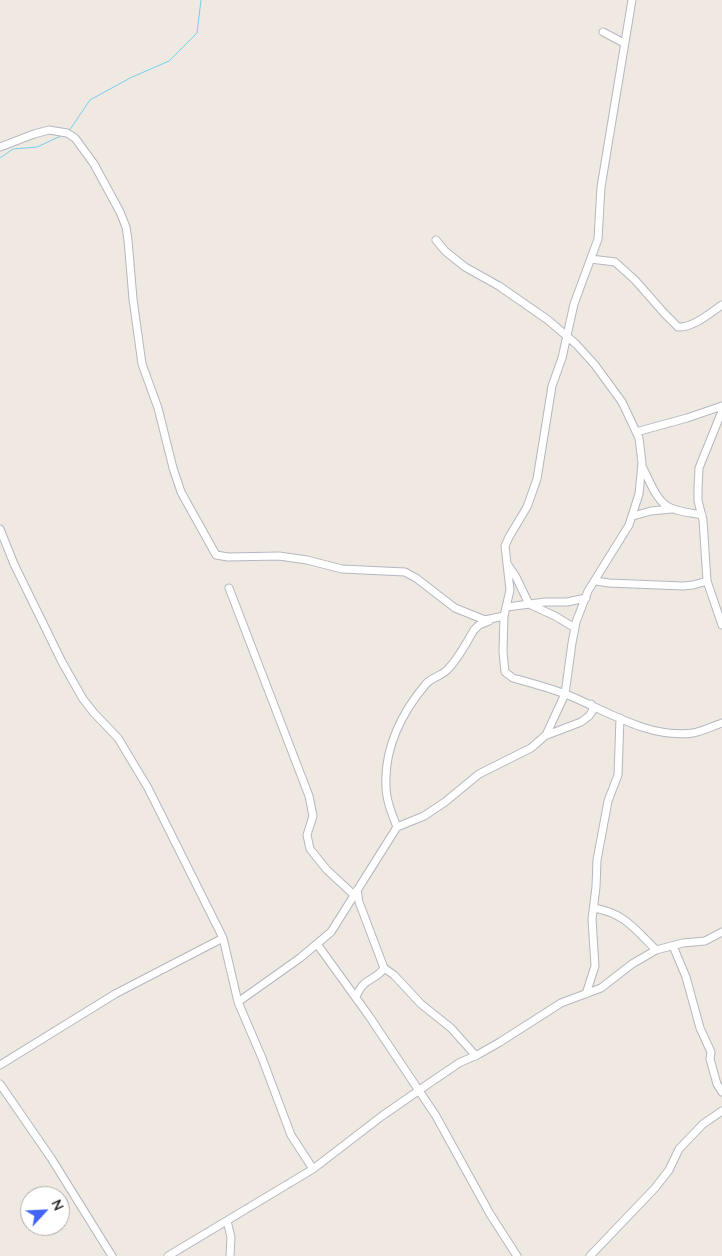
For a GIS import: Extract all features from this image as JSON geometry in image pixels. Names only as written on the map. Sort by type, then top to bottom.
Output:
[{"type":"street","points":[[632,0],[601,187],[600,229],[574,304],[567,336],[552,386],[537,479],[527,507],[506,544],[506,563],[510,590],[504,616],[503,652],[506,674],[513,678],[565,694],[646,728],[674,733],[692,733],[722,722]]},
{"type":"street","points":[[603,32],[624,43]]},
{"type":"street","points":[[0,147],[49,130],[67,133],[75,138],[94,164],[120,212],[126,227],[128,240],[133,299],[142,364],[158,408],[172,468],[181,492],[216,555],[228,557],[279,556],[307,560],[342,569],[405,572],[416,578],[455,608],[477,617],[491,620]]},
{"type":"street","points":[[436,240],[445,251],[465,267],[499,286],[567,336],[595,365],[614,391],[636,432],[642,452],[639,494],[633,516],[586,598],[575,628],[565,694],[546,735]]},
{"type":"street","points":[[591,259],[616,262],[678,327],[687,326],[722,305]]},
{"type":"street","points":[[636,432],[722,406]]},
{"type":"street","points":[[722,411],[700,468],[698,501],[702,515],[707,581],[722,625]]},
{"type":"street","points":[[642,467],[665,506],[702,515]]},
{"type":"street","points":[[633,516],[651,511],[672,509]]},
{"type":"street","points":[[0,529],[14,564],[62,662],[83,699],[118,738],[148,788],[223,938],[238,1002],[262,1058],[291,1135],[313,1169]]},
{"type":"street","points":[[506,563],[516,577],[529,604],[575,628]]},
{"type":"street","points":[[595,581],[609,584],[683,586],[707,581]]},
{"type":"street","points":[[229,588],[309,796],[313,816],[308,831],[308,846],[327,870],[356,893],[384,968],[394,975],[423,1006],[451,1028],[476,1056]]},
{"type":"street","points":[[507,607],[545,602],[567,602],[586,598]]},
{"type":"street","points":[[397,827],[388,803],[386,786],[387,763],[395,733],[410,705],[426,683],[449,669],[474,630],[479,625],[504,616]]},
{"type":"street","points":[[238,1002],[317,944],[334,928],[397,827],[424,816],[479,774],[531,748],[546,735],[586,719],[593,710],[590,704]]},
{"type":"street","points":[[586,994],[594,971],[595,960],[592,939],[597,860],[608,801],[618,775],[620,718]]},
{"type":"street","points":[[594,908],[610,911],[622,916],[656,950]]},
{"type":"street","points":[[168,1256],[313,1169],[418,1091],[459,1064],[518,1032],[564,1001],[586,994],[607,984],[632,964],[656,950],[705,941],[722,932]]},
{"type":"street","points":[[0,1065],[115,994],[223,938]]},
{"type":"street","points":[[317,944],[356,997],[436,1116],[486,1207],[517,1256]]},
{"type":"street","points":[[673,946],[686,978],[700,1028],[711,1052],[710,1059],[717,1084],[722,1092]]},
{"type":"street","points":[[356,997],[361,986],[384,968]]},
{"type":"street","points":[[0,1084],[52,1158],[112,1256]]},
{"type":"street","points":[[590,1256],[655,1188],[669,1170],[679,1149],[698,1128],[722,1111]]},
{"type":"street","points":[[227,1221],[231,1237],[230,1256]]},
{"type":"waterway","points":[[69,131],[90,100],[130,78],[169,61],[197,33],[201,0]]},
{"type":"waterway","points":[[0,158],[13,149],[37,147],[61,136]]}]
